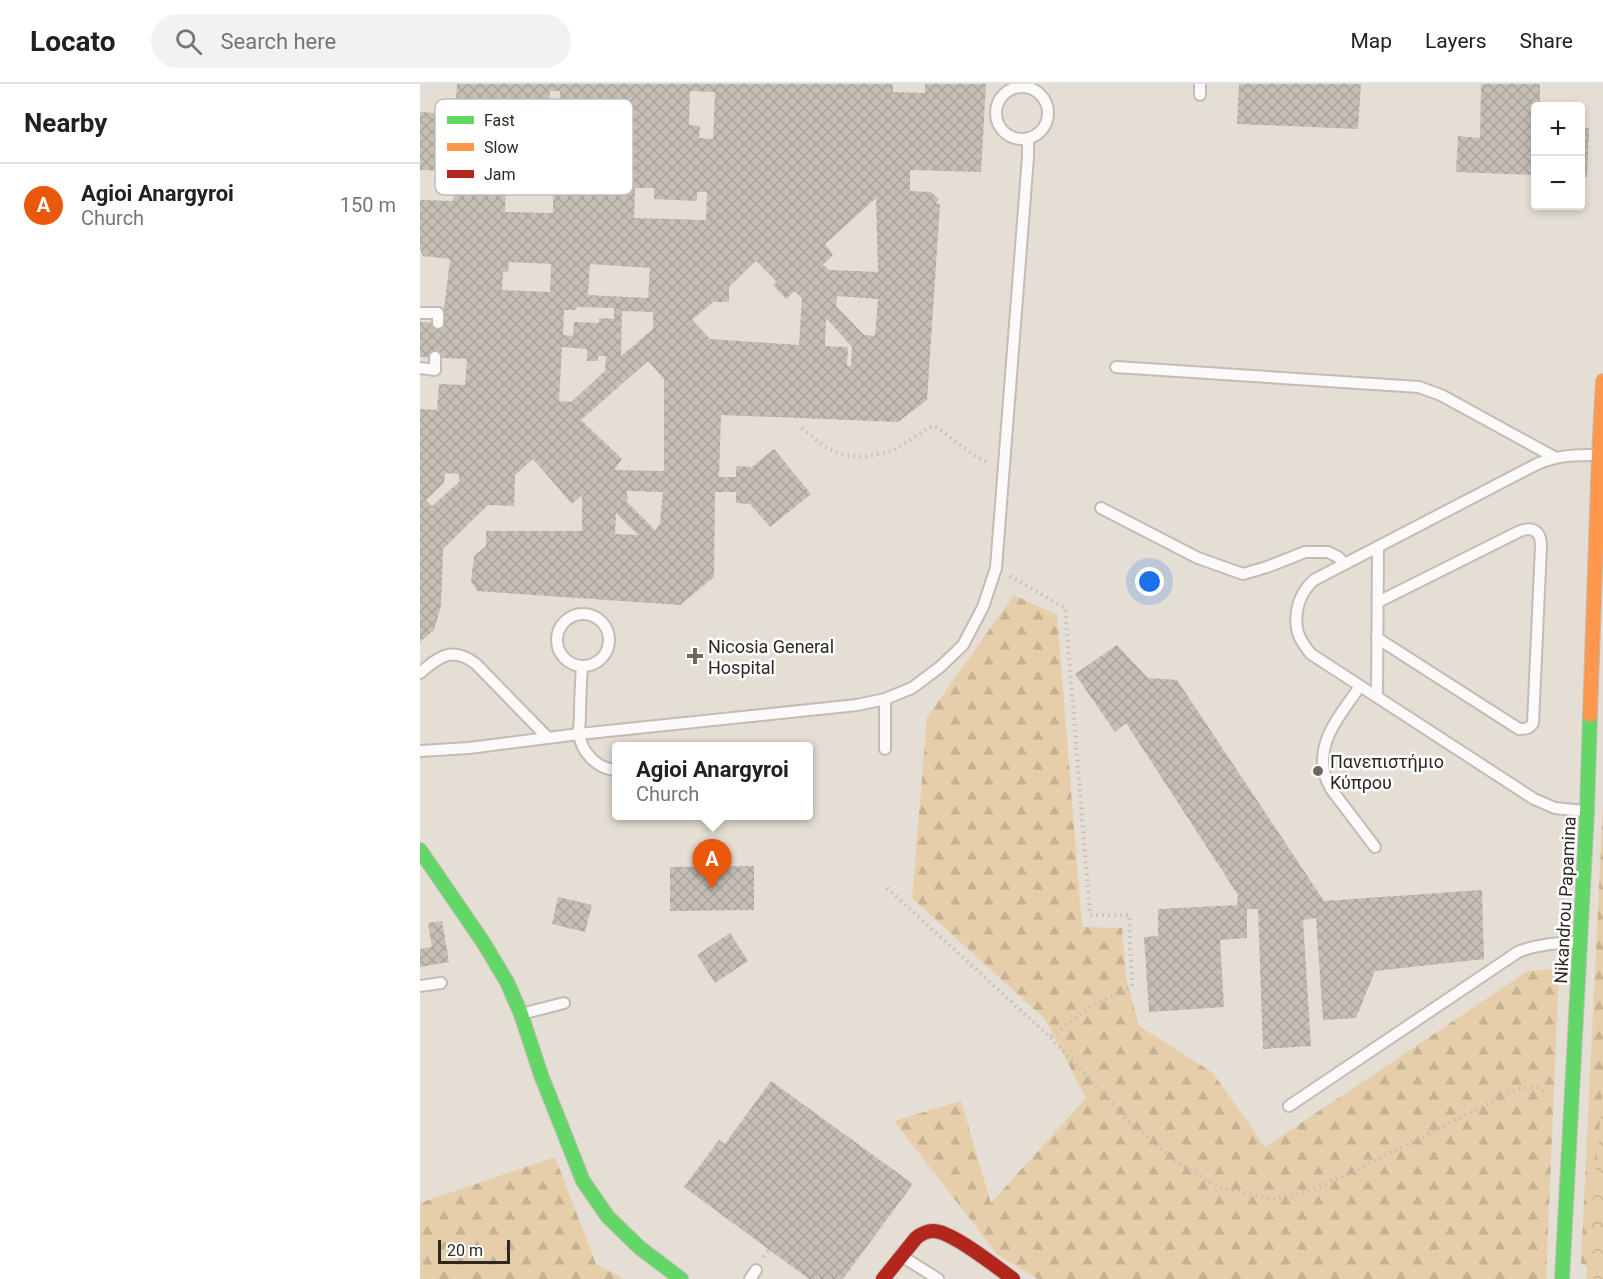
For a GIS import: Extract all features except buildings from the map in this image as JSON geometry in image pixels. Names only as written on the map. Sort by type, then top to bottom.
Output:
[{"type":"street","name":"Nikandrou Papamina","points":[[1562,1279],[1587,811],[1603,381]]},
{"type":"street","points":[[420,850],[483,942],[507,982],[583,1181],[608,1217],[640,1248],[681,1279]]},
{"type":"street","points":[[883,1279],[916,1238],[932,1231],[954,1238],[1013,1279]]},
{"type":"lane","points":[[1024,85],[1039,92],[1048,106],[1049,115],[1043,130],[1036,136],[1019,140],[1003,132],[998,124],[996,106],[1006,92],[1024,85]]},
{"type":"lane","points":[[420,751],[469,748],[857,705],[885,699],[912,688],[940,667],[963,645],[983,607],[996,568],[1028,139]]},
{"type":"lane","points":[[420,313],[438,313],[438,323]]},
{"type":"lane","points":[[420,368],[435,370],[435,357]]},
{"type":"lane","points":[[1116,367],[1419,387],[1441,395],[1554,457]]},
{"type":"lane","points":[[1587,811],[1555,808],[1534,799],[1311,654],[1299,635],[1297,616],[1300,600],[1314,580],[1537,464],[1554,457],[1599,455]]},
{"type":"lane","points":[[1101,508],[1198,558],[1243,573],[1267,567],[1305,552],[1328,552],[1345,564]]},
{"type":"lane","points":[[1377,638],[1519,729],[1531,727],[1541,546],[1536,530],[1520,531],[1378,602]]},
{"type":"lane","points":[[1377,697],[1378,547]]},
{"type":"lane","points":[[578,614],[587,614],[602,622],[609,638],[604,655],[598,661],[582,666],[573,664],[560,654],[556,638],[563,622],[578,614]]},
{"type":"lane","points":[[420,673],[441,657],[451,654],[467,657],[548,738]]},
{"type":"lane","points":[[582,666],[579,735],[594,761],[600,767],[612,770]]},
{"type":"lane","points":[[1360,686],[1331,729],[1324,744],[1323,768],[1326,781],[1331,789],[1375,847]]},
{"type":"lane","points":[[885,699],[885,749]]},
{"type":"lane","points":[[1289,1106],[1518,952],[1550,943],[1581,942]]},
{"type":"lane","points":[[420,986],[441,982]]},
{"type":"lane","points":[[521,1014],[564,1003]]},
{"type":"lane","points":[[901,1256],[938,1279]]},
{"type":"path","points":[[802,428],[825,447],[844,455],[865,457],[892,452],[933,426],[975,456],[1004,469]]},
{"type":"path","points":[[996,568],[1065,608],[1090,915],[1129,915],[1132,986],[1090,1007],[1050,1037]]},
{"type":"path","points":[[886,888],[1050,1037],[1131,1123],[1175,1161],[1218,1187],[1272,1199],[1312,1190],[1518,1089],[1537,1087],[1549,1095],[1572,1097]]},
{"type":"green space","points":[[1014,595],[1057,615],[1082,927],[1122,928],[1126,977],[1139,1026],[1213,1073],[1265,1147],[1528,971],[1559,969],[1546,1279],[1038,1279],[998,1255],[894,1121],[961,1101],[991,1203],[1086,1098],[1045,1019],[912,898],[927,717]]},
{"type":"green space","points":[[1603,803],[1603,1272],[1593,1266],[1581,1264]]},
{"type":"green space","points":[[1603,1087],[1603,1279],[1586,1279]]},
{"type":"green space","points":[[555,1157],[596,1264],[624,1279],[420,1279],[420,1203]]},
{"type":"traffic: fast","points":[[1562,1279],[1590,715]]},
{"type":"traffic: fast","points":[[420,850],[483,942],[507,982],[583,1181],[608,1217],[640,1248],[681,1279]]},
{"type":"traffic: slow","points":[[1590,715],[1603,381]]},
{"type":"traffic: jam","points":[[883,1279],[916,1238],[933,1231],[962,1243],[1013,1279]]},
{"type":"place","name":"Nicosia General Hospital","points":[[695,656]]},
{"type":"place","name":"Πανεπιστήμιο Κύπρου","points":[[1318,771]]},
{"type":"place","name":"Agioi Anargyroi","points":[[712,889]]}]
